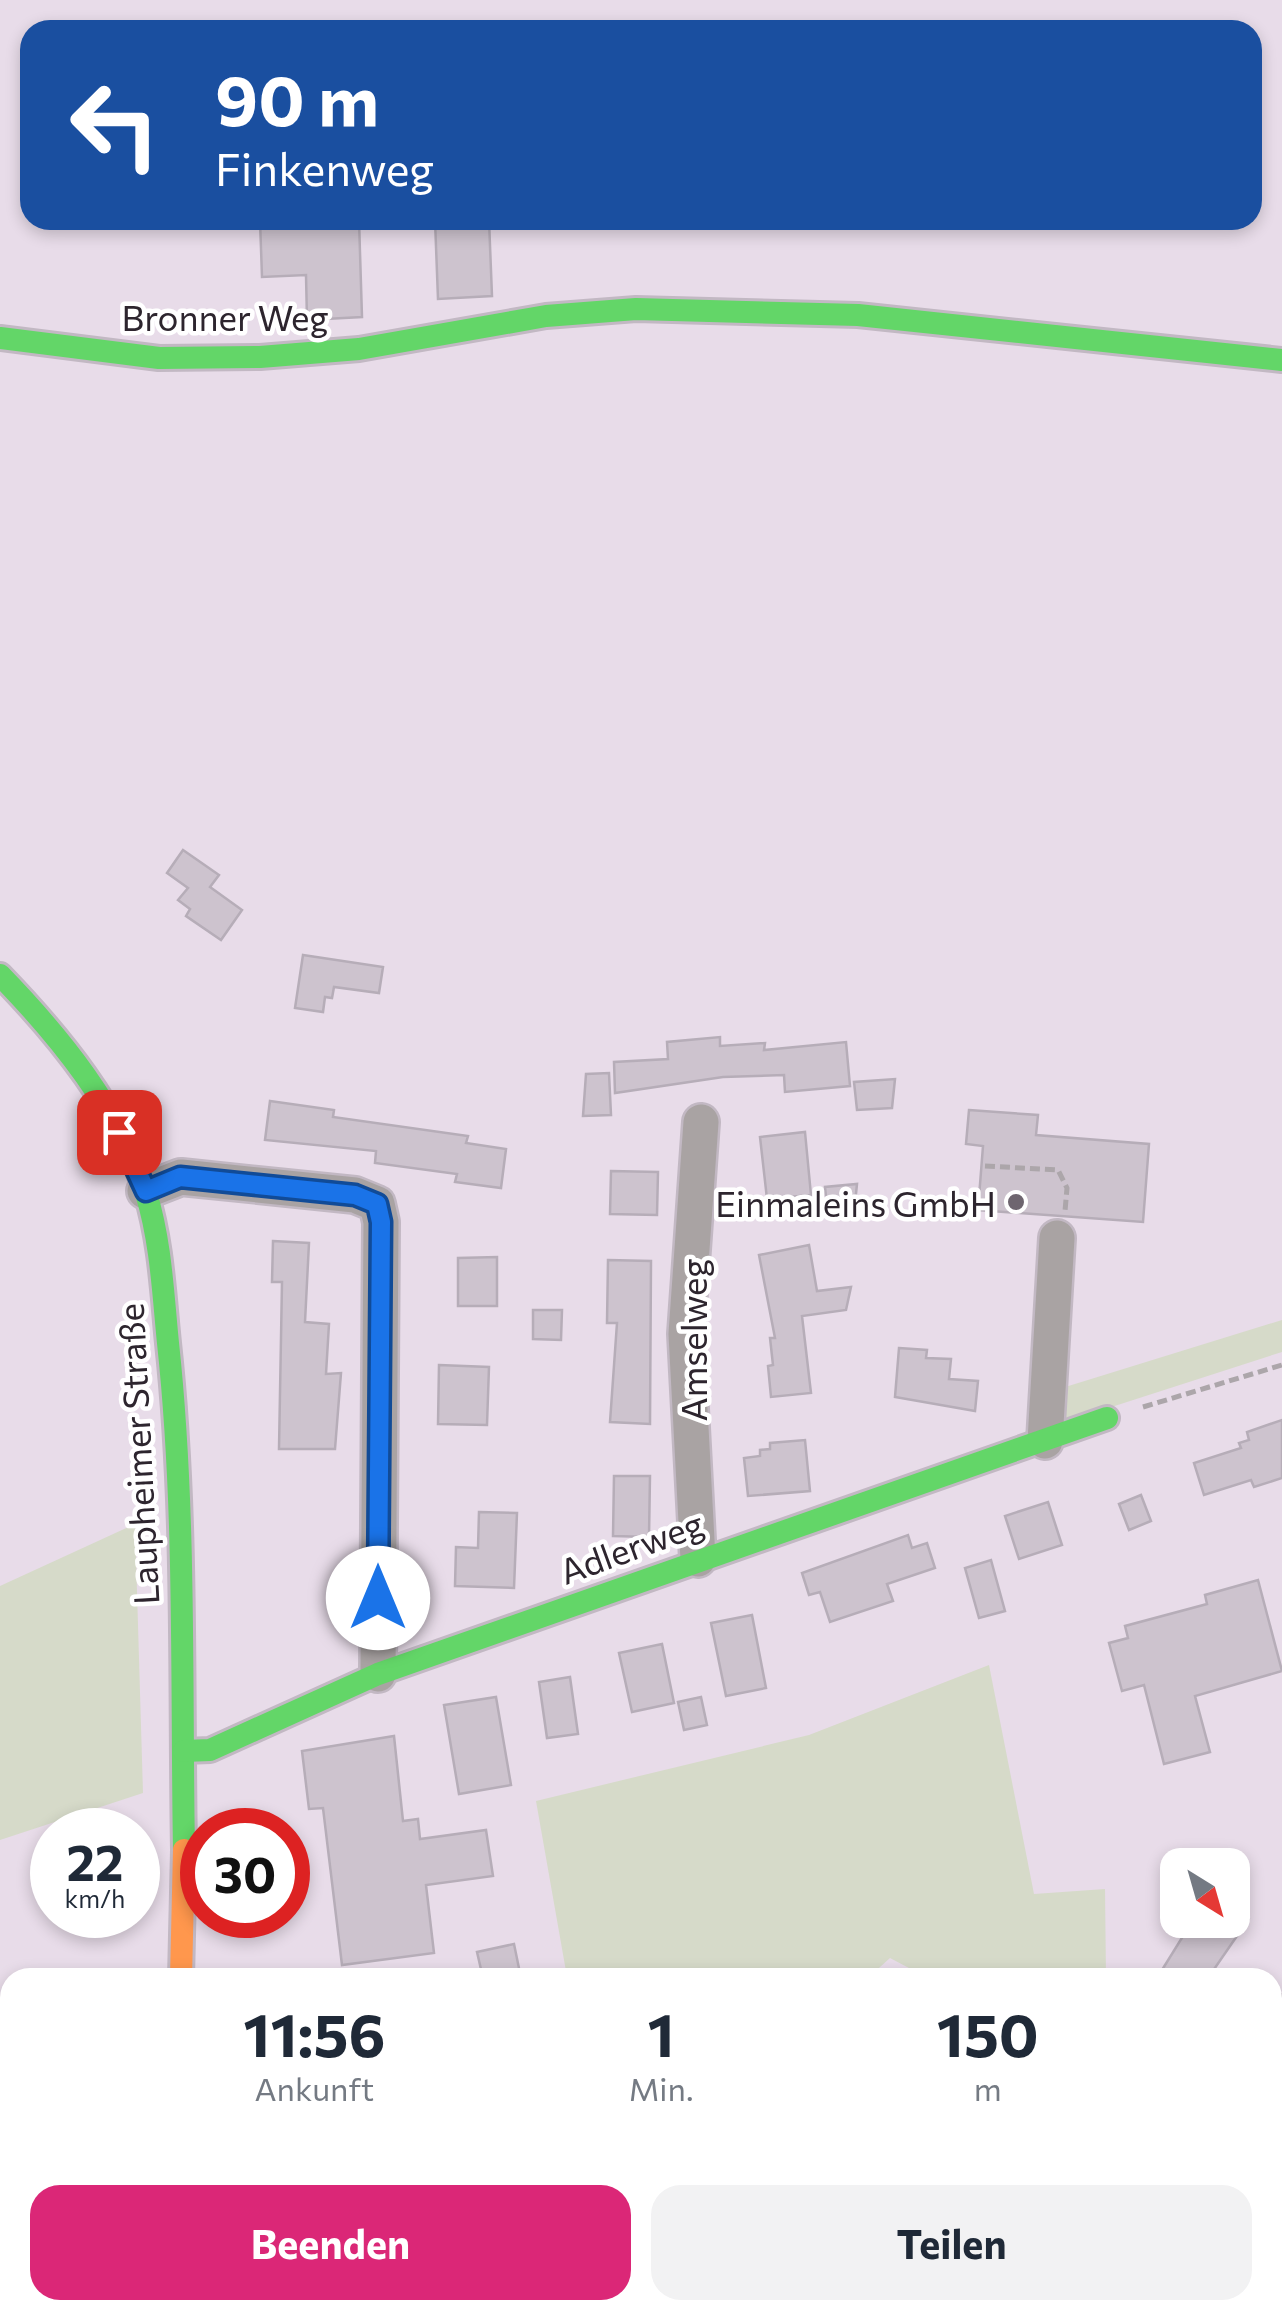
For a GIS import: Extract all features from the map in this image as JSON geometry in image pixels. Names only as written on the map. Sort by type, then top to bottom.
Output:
[{"type":"street","name":"Bronner Weg","points":[[0,338],[159,358],[260,358],[358,349],[546,316],[636,309],[858,314],[1282,360]]},
{"type":"street","name":"Laupheimer Straße","points":[[0,976],[51,1026],[107,1109],[146,1191],[167,1304],[176,1416],[184,1752],[181,1968]]},
{"type":"street","name":"Amselweg","points":[[698,1558],[686,1334],[701,1122]]},
{"type":"street","points":[[146,1191],[180,1177],[355,1195],[377,1204],[381,1222],[378,1674]]},
{"type":"street","points":[[1045,1441],[1061,1227]]},
{"type":"street","name":"Adlerweg","points":[[184,1752],[210,1750],[378,1674],[698,1558],[1107,1418]]},
{"type":"path","points":[[984,1166],[1058,1170],[1067,1188],[1061,1227]]},
{"type":"path","points":[[1107,1418],[1282,1364]]},
{"type":"green space","points":[[1282,1320],[1282,1352],[1065,1422],[1062,1388]]},
{"type":"green space","points":[[135,1524],[143,1793],[97,1808],[30,1808],[30,1830],[0,1840],[0,1586]]},
{"type":"green space","points":[[989,1665],[1034,1894],[1105,1889],[1106,1968],[909,1968],[890,1958],[879,1968],[565,1968],[536,1801],[809,1735]]},
{"type":"building","points":[[260,230],[359,230],[362,317],[307,320],[306,275],[262,277]]},
{"type":"building","points":[[435,230],[489,230],[492,296],[438,299]]},
{"type":"building","points":[[183,850],[219,875],[210,887],[242,910],[221,940],[186,916],[190,909],[178,900],[188,888],[167,873]]},
{"type":"building","points":[[303,955],[383,967],[379,993],[334,987],[332,998],[325,997],[323,1012],[295,1008]]},
{"type":"building","points":[[720,1037],[720,1046],[765,1043],[764,1050],[846,1042],[850,1086],[785,1092],[784,1075],[723,1077],[615,1093],[614,1062],[668,1059],[667,1042]]},
{"type":"building","points":[[609,1073],[611,1115],[583,1116],[586,1074]]},
{"type":"building","points":[[895,1079],[892,1108],[857,1110],[854,1082]]},
{"type":"building","points":[[270,1101],[334,1110],[333,1117],[468,1136],[466,1143],[506,1149],[501,1188],[455,1182],[457,1174],[375,1163],[376,1151],[265,1140]]},
{"type":"building","points":[[969,1110],[1038,1115],[1036,1135],[1149,1144],[1143,1222],[978,1210],[983,1146],[966,1144]]},
{"type":"building","points":[[805,1132],[811,1195],[767,1199],[760,1137]]},
{"type":"building","points":[[611,1171],[658,1172],[657,1215],[610,1214]]},
{"type":"building","points":[[857,1184],[854,1213],[828,1216],[825,1187]]},
{"type":"building","points":[[273,1241],[309,1243],[305,1322],[329,1324],[326,1374],[341,1373],[335,1449],[279,1449],[282,1282],[272,1282]]},
{"type":"building","points":[[809,1245],[817,1291],[851,1287],[846,1310],[802,1316],[811,1393],[771,1397],[768,1366],[773,1365],[770,1338],[775,1338],[759,1255]]},
{"type":"building","points":[[497,1257],[497,1306],[458,1306],[458,1258]]},
{"type":"building","points":[[608,1260],[651,1261],[650,1424],[610,1422],[617,1323],[607,1323]]},
{"type":"building","points":[[533,1310],[562,1310],[561,1340],[533,1339]]},
{"type":"building","points":[[899,1348],[927,1350],[926,1358],[951,1359],[949,1379],[978,1381],[975,1411],[895,1397]]},
{"type":"building","points":[[439,1365],[489,1367],[487,1425],[438,1424]]},
{"type":"building","points":[[1282,1420],[1282,1478],[1254,1487],[1251,1480],[1204,1495],[1194,1463],[1241,1448],[1239,1443],[1249,1440],[1247,1432]]},
{"type":"building","points":[[805,1440],[810,1491],[748,1496],[744,1458],[760,1456],[760,1450],[770,1449],[770,1443]]},
{"type":"building","points":[[614,1476],[650,1476],[649,1537],[613,1536]]},
{"type":"building","points":[[1141,1495],[1151,1521],[1129,1530],[1119,1504]]},
{"type":"building","points":[[1048,1502],[1062,1545],[1019,1559],[1005,1516]]},
{"type":"building","points":[[479,1512],[517,1513],[514,1588],[455,1586],[456,1547],[478,1548]]},
{"type":"building","points":[[908,1535],[912,1548],[927,1543],[935,1568],[887,1584],[893,1601],[830,1622],[820,1592],[809,1595],[802,1573]]},
{"type":"building","points":[[991,1560],[1005,1611],[979,1618],[965,1568]]},
{"type":"building","points":[[1258,1580],[1282,1671],[1195,1696],[1210,1752],[1164,1764],[1144,1685],[1122,1691],[1109,1643],[1128,1638],[1125,1626],[1207,1604],[1205,1595]]},
{"type":"building","points":[[752,1615],[766,1688],[726,1696],[711,1623]]},
{"type":"building","points":[[662,1644],[674,1703],[632,1712],[619,1653]]},
{"type":"building","points":[[570,1677],[578,1734],[547,1738],[539,1682]]},
{"type":"building","points":[[496,1697],[511,1785],[459,1794],[444,1705]]},
{"type":"building","points":[[701,1697],[707,1725],[684,1730],[678,1702]]},
{"type":"building","points":[[394,1736],[403,1821],[418,1819],[420,1839],[486,1830],[493,1876],[426,1885],[434,1953],[342,1965],[323,1808],[309,1808],[302,1751]]},
{"type":"building","points":[[1182,1938],[1236,1938],[1215,1968],[1163,1968]]},
{"type":"building","points":[[514,1944],[519,1968],[481,1968],[477,1952]]},
{"type":"traffic: fast","points":[[0,338],[159,358],[260,357],[359,349],[546,316],[636,309],[858,315],[1282,360]]},
{"type":"traffic: fast","points":[[0,975],[44,1023],[104,1103],[134,1162],[155,1230],[178,1469],[184,1808]]},
{"type":"traffic: fast","points":[[184,1751],[210,1750],[378,1674],[1107,1418]]},
{"type":"traffic: slow","points":[[181,1968],[182,1938]]},
{"type":"place","name":"Einmaleins GmbH","points":[[1016,1202]]},
{"type":"route","points":[[119,1132],[146,1191],[180,1177],[355,1195],[377,1204],[381,1222],[378,1598]]}]
